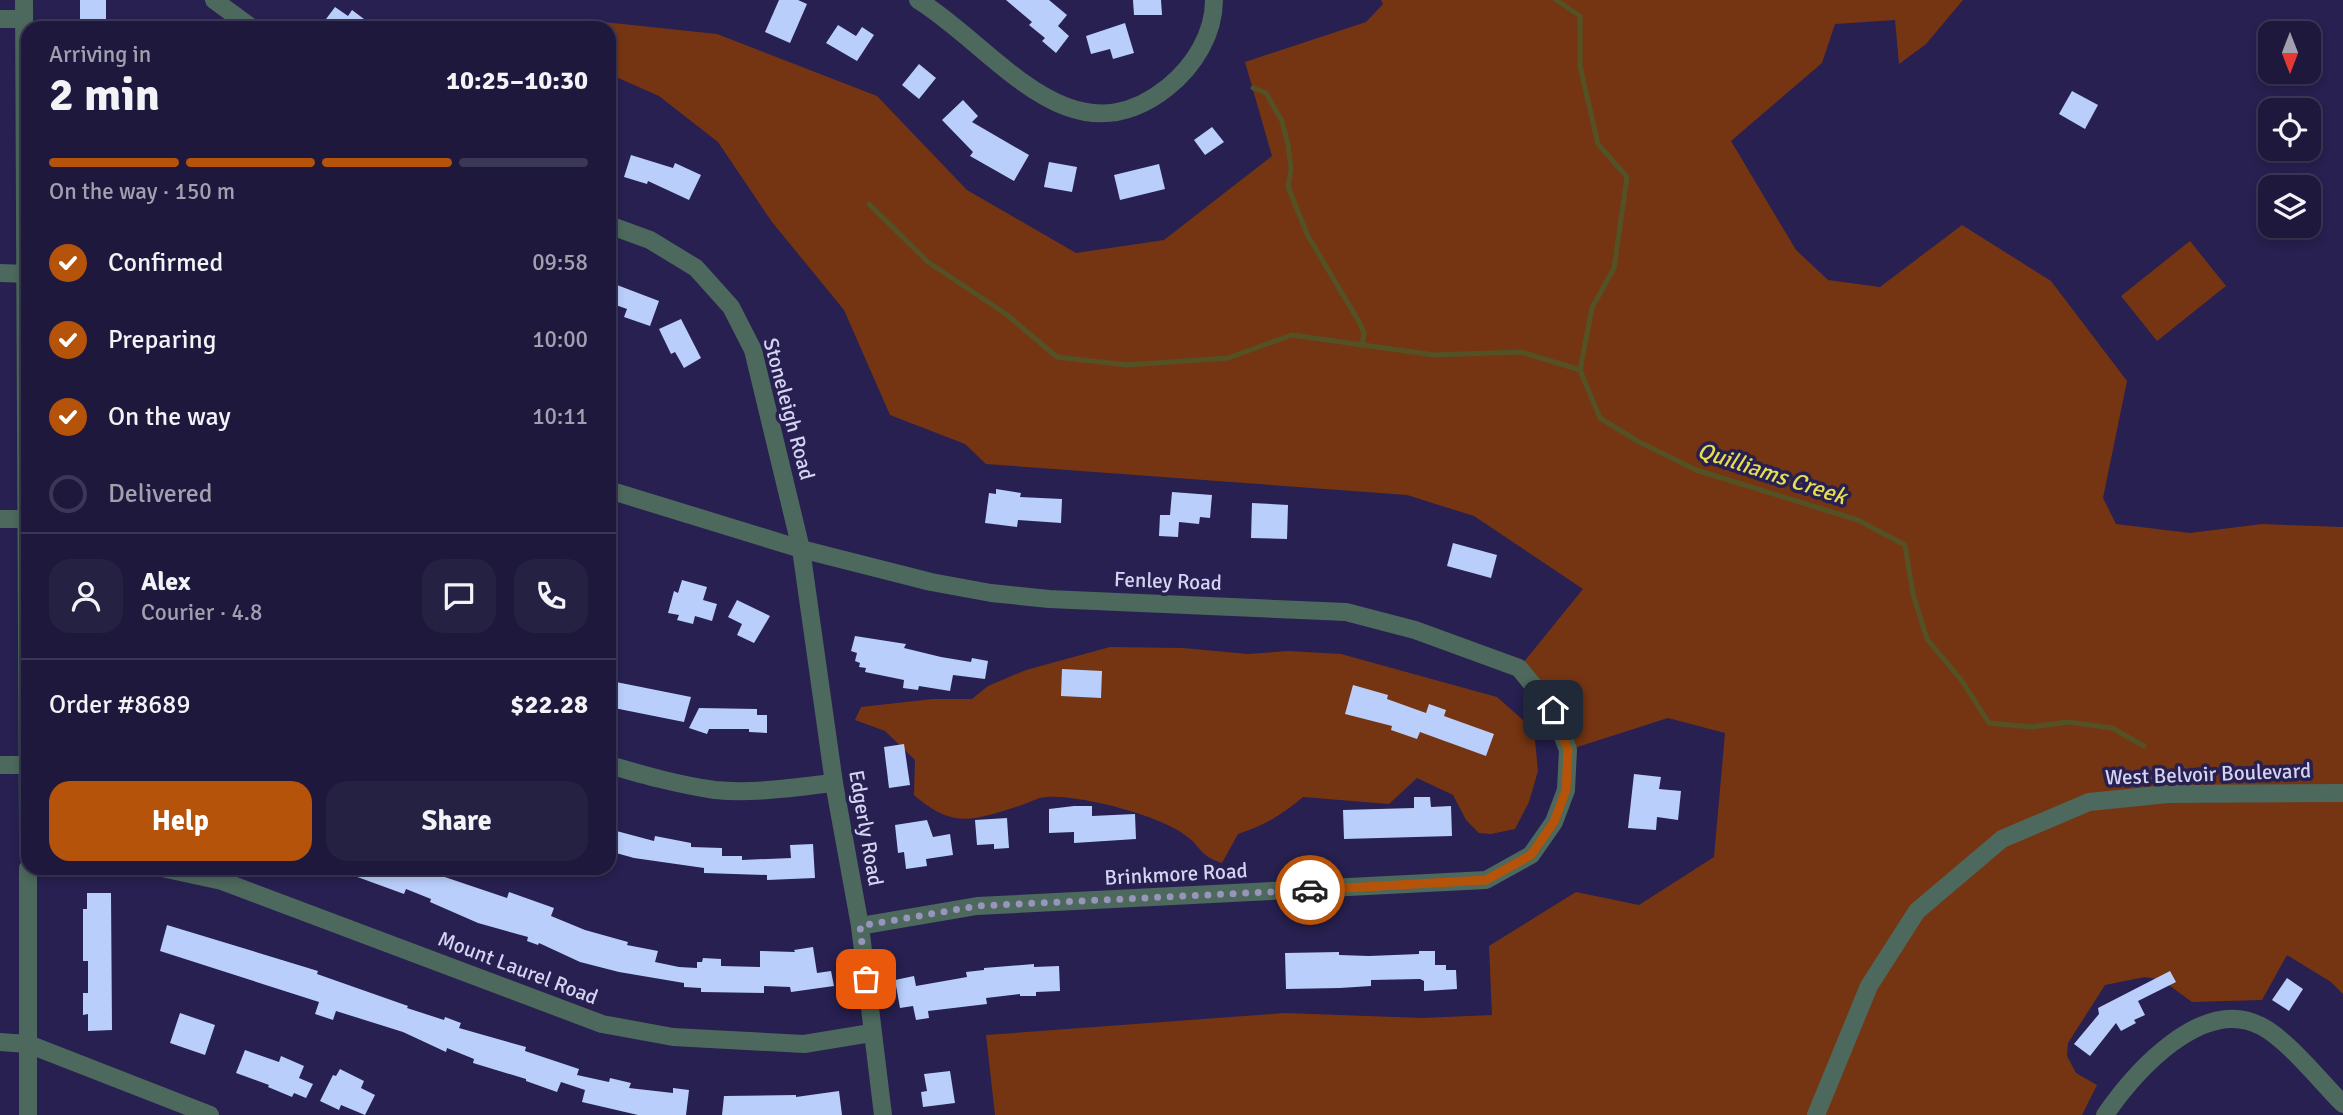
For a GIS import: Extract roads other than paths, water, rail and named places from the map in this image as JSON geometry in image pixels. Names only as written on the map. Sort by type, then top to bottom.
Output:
[{"type":"street","points":[[0,19],[24,19],[24,0]]},
{"type":"street","points":[[214,0],[242,21]]},
{"type":"street","points":[[918,0],[939,13],[1033,92],[1053,103],[1080,111],[1104,114],[1133,108],[1157,95],[1177,79],[1194,59],[1206,38],[1214,0]]},
{"type":"street","name":"Stoneleigh Road","points":[[616,228],[650,240],[696,268],[731,307],[753,350],[801,549]]},
{"type":"street","points":[[0,273],[21,273]]},
{"type":"street","name":"Fenley Road","points":[[616,492],[801,549],[932,582],[991,593],[1049,599],[1346,612],[1415,630],[1519,668],[1553,710],[1568,750],[1566,790],[1554,822],[1531,855]]},
{"type":"street","points":[[0,519],[21,519]]},
{"type":"street","name":"Edgerly Road","points":[[801,549],[834,782],[860,926],[883,1115]]},
{"type":"street","points":[[0,765],[21,765]]},
{"type":"street","points":[[616,767],[657,779],[717,790],[766,790],[834,782]]},
{"type":"street","name":"West Belvoir Boulevard","points":[[1816,1115],[1869,986],[1917,911],[2002,839],[2089,802],[2168,794],[2343,793]]},
{"type":"street","name":"Brinkmore Road","points":[[860,926],[977,906],[1486,880],[1531,855]]},
{"type":"street","points":[[28,875],[28,1115]]},
{"type":"street","name":"Mount Laurel Road","points":[[194,875],[222,881],[602,1024],[673,1037],[804,1044],[871,1033]]},
{"type":"street","points":[[2105,1115],[2143,1066],[2170,1045],[2200,1028],[2227,1019],[2245,1020],[2274,1034],[2343,1104]]},
{"type":"street","points":[[0,1042],[27,1044],[210,1115]]},
{"type":"waterway","name":"Quilliams Creek","points":[[1556,0],[1580,16],[1580,66],[1598,144],[1627,177],[1614,268],[1592,308],[1580,370],[1600,418],[1639,442],[1696,470],[1858,520],[1905,545],[1913,594],[1927,639],[1962,681],[1989,723],[2031,727],[2068,722],[2112,728],[2144,746]]},
{"type":"waterway","points":[[1253,88],[1266,93],[1282,121],[1291,169],[1288,187],[1308,236],[1358,320],[1364,333],[1362,346]]},
{"type":"waterway","points":[[869,204],[928,262],[1006,314],[1057,357],[1127,365],[1228,358],[1292,335],[1434,355],[1521,352],[1580,370]]}]
